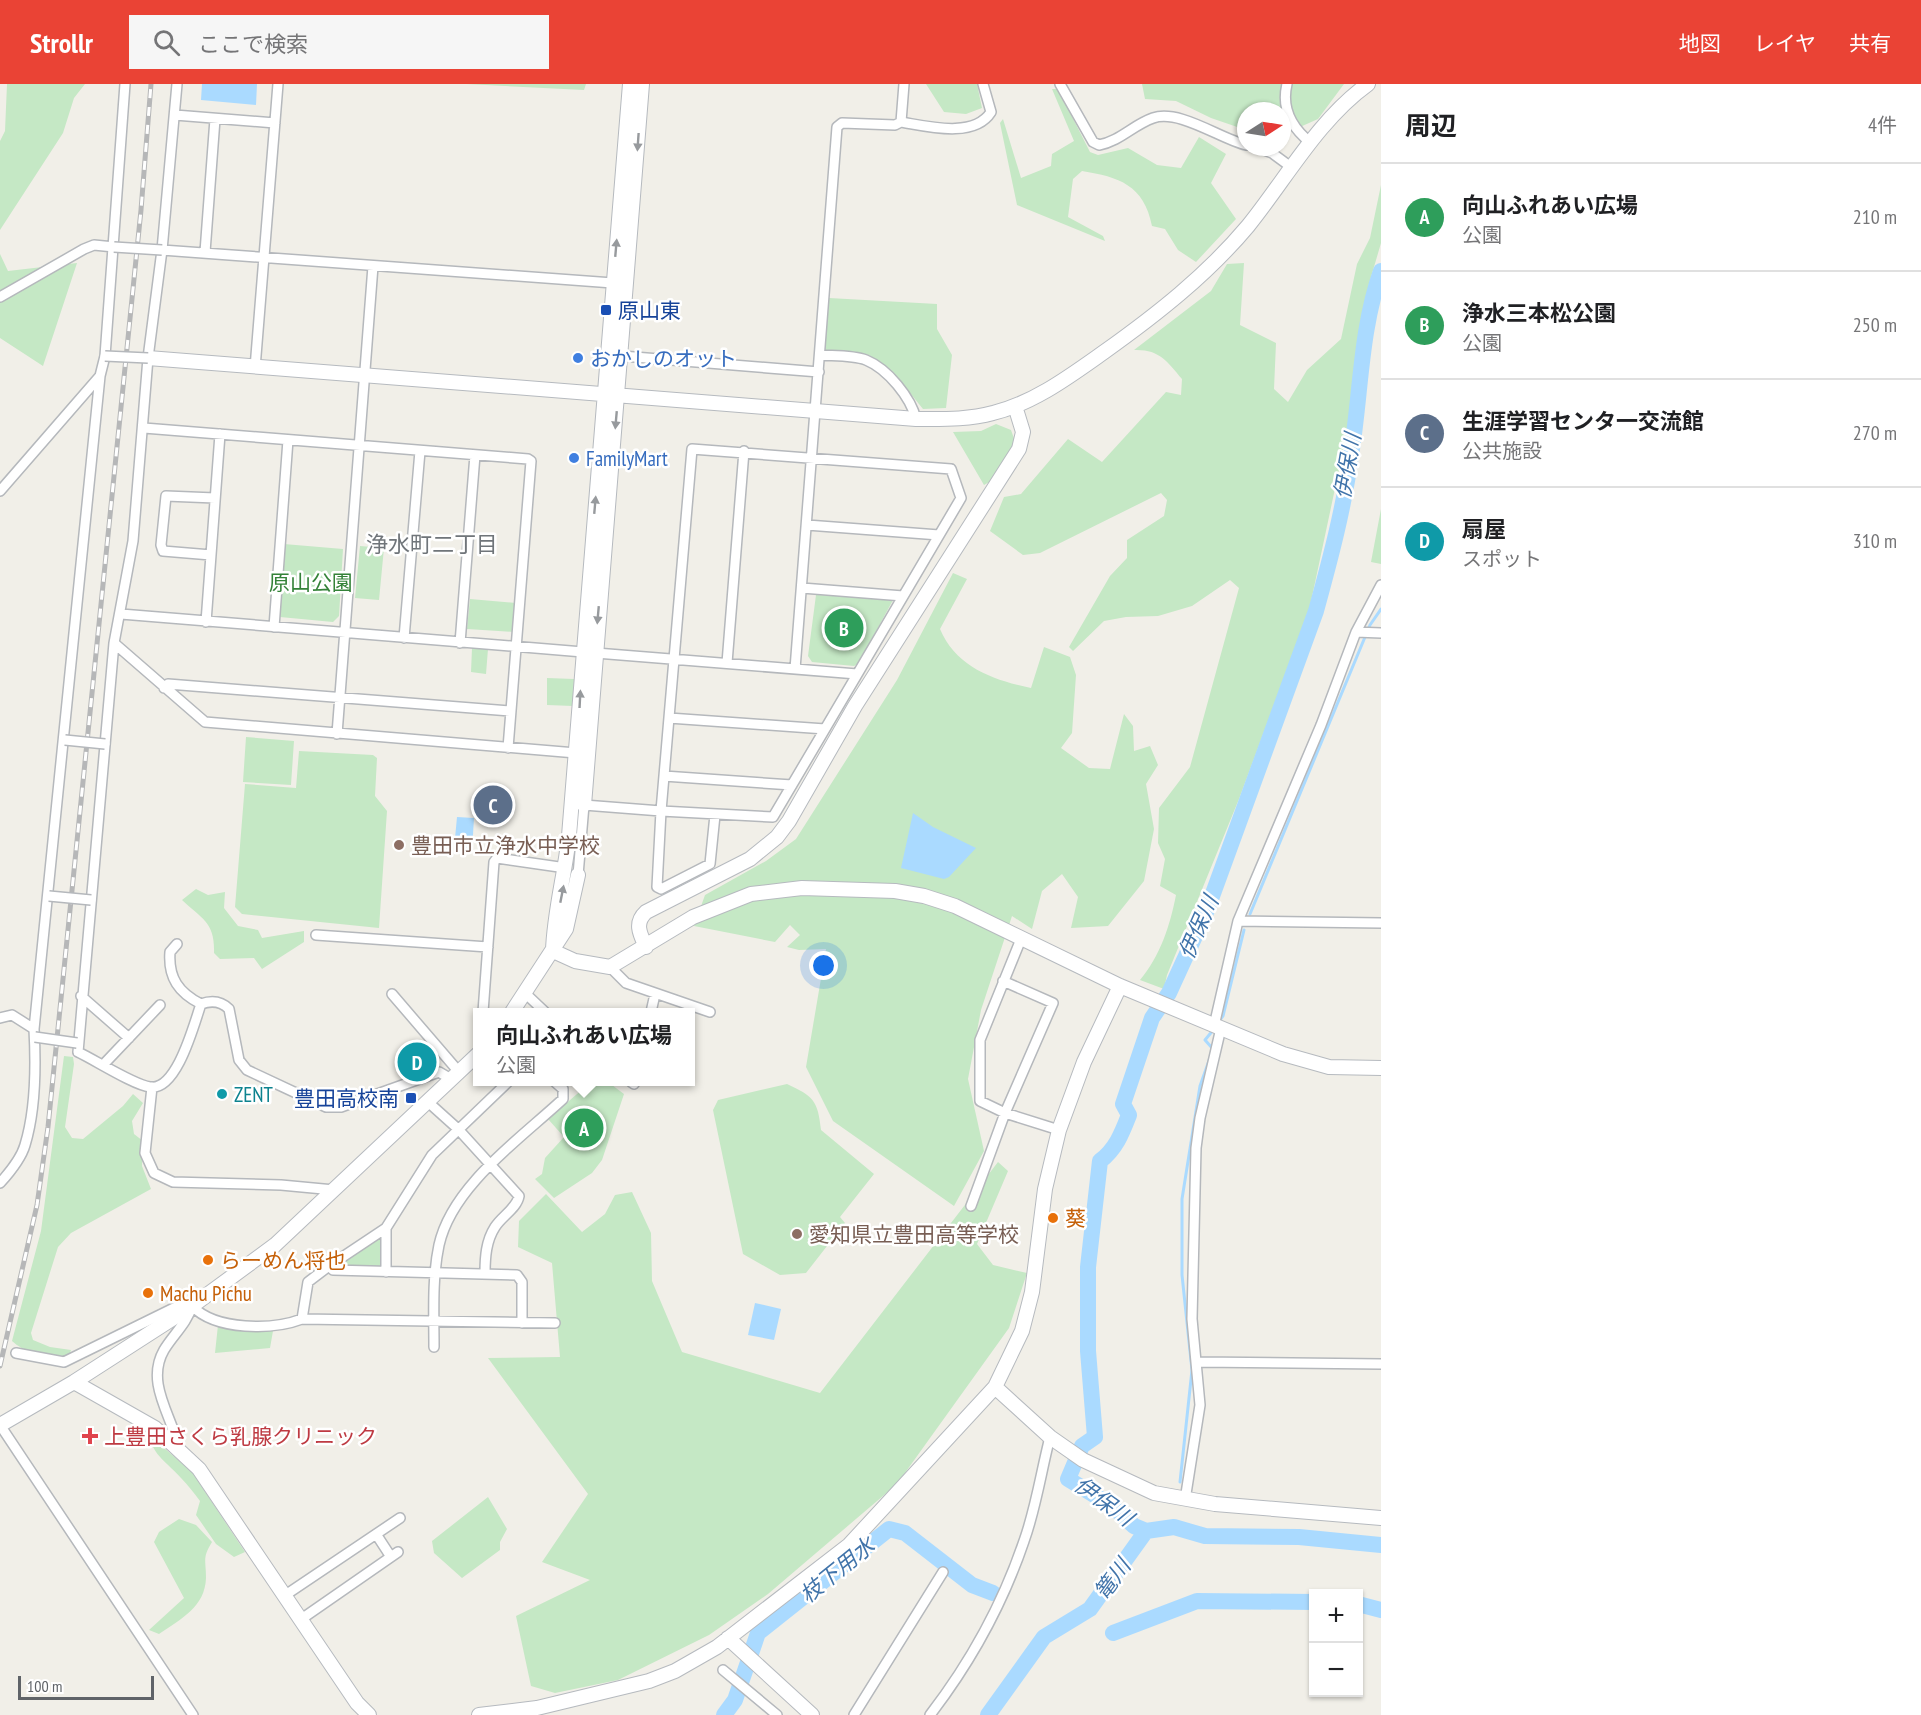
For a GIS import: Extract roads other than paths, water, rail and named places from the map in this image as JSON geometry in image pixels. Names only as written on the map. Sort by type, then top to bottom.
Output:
[{"type":"street","points":[[0,1183],[12,1170],[25,1146],[35,1071],[34,1033],[100,376],[105,356],[125,84]]},
{"type":"street","points":[[177,84],[162,250],[148,358],[133,541],[114,643],[81,996],[78,1052],[152,1088],[166,1083],[177,1068],[201,1004]]},
{"type":"street","points":[[255,368],[278,84]]},
{"type":"street","points":[[572,872],[576,753],[589,652],[611,395],[613,283],[630,84]]},
{"type":"street","points":[[611,395],[622,356],[642,84]]},
{"type":"street","points":[[901,122],[904,84]]},
{"type":"street","points":[[795,669],[837,127],[842,123],[895,125],[901,122],[949,130],[969,126],[991,112],[983,84]]},
{"type":"street","points":[[1060,84],[1093,142],[1099,146],[1112,143],[1155,117],[1169,116],[1237,142]]},
{"type":"street","points":[[1287,84],[1286,108],[1293,126],[1311,143]]},
{"type":"street","points":[[105,356],[816,412],[916,419],[960,419],[1015,406],[1069,376],[1168,304],[1246,228],[1311,143],[1345,103],[1368,84]]},
{"type":"street","points":[[175,115],[275,123]]},
{"type":"street","points":[[205,252],[215,119]]},
{"type":"street","points":[[1276,156],[1291,167]]},
{"type":"street","points":[[0,297],[94,245],[613,283]]},
{"type":"street","points":[[337,734],[373,266]]},
{"type":"street","points":[[820,355],[867,361],[887,375],[897,386],[912,404],[916,419]]},
{"type":"street","points":[[622,356],[819,372]]},
{"type":"street","points":[[0,490],[100,376]]},
{"type":"street","points":[[646,947],[638,925],[646,912],[750,859],[771,843],[789,821],[855,706],[1019,448],[1023,432],[1015,406]]},
{"type":"street","points":[[144,428],[531,461],[508,748]]},
{"type":"street","points":[[206,622],[220,434]]},
{"type":"street","points":[[274,627],[288,440]]},
{"type":"street","points":[[584,805],[661,811],[715,815],[773,817],[961,498],[951,469],[695,448],[690,450],[661,811],[656,883],[661,889],[710,864],[715,815]]},
{"type":"street","points":[[404,638],[420,451]]},
{"type":"street","points":[[727,663],[744,452]]},
{"type":"street","points":[[460,643],[475,455]]},
{"type":"street","points":[[211,555],[163,551],[161,545],[166,496],[215,498]]},
{"type":"street","points":[[807,525],[939,535]]},
{"type":"street","points":[[1185,1500],[1200,1405],[1198,1362],[1192,1319],[1196,1148],[1214,1025],[1238,921],[1359,632],[1381,585]]},
{"type":"street","points":[[802,588],[903,596]]},
{"type":"street","points":[[121,614],[857,674]]},
{"type":"street","points":[[1359,632],[1377,633]]},
{"type":"street","points":[[114,643],[205,722],[576,753]]},
{"type":"street","points":[[515,1008],[553,951],[553,930],[572,872],[584,805],[589,652]]},
{"type":"street","points":[[164,688],[168,684],[510,711]]},
{"type":"street","points":[[669,718],[825,729]]},
{"type":"street","points":[[65,740],[105,744]]},
{"type":"street","points":[[664,776],[792,785]]},
{"type":"street","points":[[483,1008],[494,862],[497,858],[572,872]]},
{"type":"street","points":[[610,967],[693,917],[751,894],[802,888],[913,893],[955,906],[1120,986],[1306,1062],[1329,1067],[1381,1068]]},
{"type":"street","points":[[49,896],[91,900]]},
{"type":"street","points":[[1238,921],[1381,923]]},
{"type":"street","points":[[316,935],[319,933],[488,947]]},
{"type":"street","points":[[1021,939],[978,1047],[980,1101],[1005,1113],[1059,1130]]},
{"type":"street","points":[[177,944],[170,952],[171,973],[177,987],[188,998],[201,1004],[223,1003],[229,1009],[239,1060],[247,1070],[326,1107],[341,1107],[439,1072],[455,1076]]},
{"type":"street","points":[[553,951],[575,961],[610,967],[626,983],[710,1012]]},
{"type":"street","points":[[971,1206],[1005,1113],[1053,1003],[1003,981]]},
{"type":"street","points":[[479,1715],[537,1708],[649,1681],[675,1671],[728,1638],[849,1545],[995,1387],[1022,1331],[1032,1292],[1045,1189],[1059,1130],[1084,1062],[1120,986]]},
{"type":"street","points":[[392,994],[455,1076]]},
{"type":"street","points":[[526,994],[541,1008]]},
{"type":"street","points":[[652,1008],[655,994]]},
{"type":"street","points":[[81,996],[129,1038]]},
{"type":"street","points":[[104,1065],[160,1005]]},
{"type":"street","points":[[0,1018],[12,1016],[34,1033],[77,1043]]},
{"type":"street","points":[[193,1715],[0,1425],[74,1382],[192,1306],[282,1239],[473,1058]]},
{"type":"street","points":[[302,1318],[308,1282],[386,1228],[432,1155],[504,1086]]},
{"type":"street","points":[[434,1347],[439,1247],[454,1209],[465,1192],[562,1099],[563,1089],[560,1086]]},
{"type":"street","points":[[152,1088],[146,1154],[154,1173],[172,1182],[281,1185],[334,1190]]},
{"type":"street","points":[[428,1102],[458,1129],[518,1194],[519,1198],[490,1236],[485,1252],[484,1274]]},
{"type":"street","points":[[386,1228],[387,1272]]},
{"type":"street","points":[[329,1266],[333,1270],[515,1275],[522,1279],[522,1323]]},
{"type":"street","points":[[16,1353],[64,1362],[178,1306],[192,1306],[198,1313],[225,1323],[270,1327],[302,1318],[555,1323]]},
{"type":"street","points":[[179,1448],[175,1428],[162,1404],[157,1368],[164,1351],[189,1316],[192,1306]]},
{"type":"street","points":[[1198,1362],[1381,1364]]},
{"type":"street","points":[[74,1382],[144,1421],[179,1448],[200,1469],[357,1703],[369,1715]]},
{"type":"street","points":[[995,1387],[1050,1437],[1083,1460],[1154,1493],[1185,1500],[1381,1518]]},
{"type":"street","points":[[930,1715],[982,1637],[1016,1563],[1030,1521],[1050,1437]]},
{"type":"street","points":[[284,1596],[400,1518]]},
{"type":"street","points":[[300,1620],[395,1554],[376,1534]]},
{"type":"street","points":[[854,1715],[943,1572]]},
{"type":"street","points":[[728,1638],[812,1715]]},
{"type":"street","points":[[723,1670],[777,1715]]},
{"type":"water","points":[[202,84],[257,84],[256,105],[201,100]]},
{"type":"water","points":[[913,813],[933,827],[976,848],[949,877],[944,879],[901,868]]},
{"type":"water","points":[[457,817],[474,818],[472,851],[454,849]]},
{"type":"water","points":[[755,1303],[781,1309],[774,1340],[748,1335]]},
{"type":"waterway","name":"伊保川","points":[[1146,1531],[1134,1526],[1112,1506],[1068,1479],[1082,1446],[1095,1437],[1088,1351],[1088,1267],[1100,1161],[1114,1146],[1129,1115],[1123,1104],[1152,1018],[1169,993],[1207,910],[1316,611],[1345,495],[1365,340],[1381,271]]},
{"type":"waterway","points":[[1250,914],[1370,625],[1381,609]]},
{"type":"waterway","points":[[1218,1023],[1223,1016],[1244,930]]},
{"type":"waterway","points":[[1213,1049],[1205,1040],[1214,1029]]},
{"type":"waterway","points":[[1180,1482],[1192,1370],[1182,1275],[1182,1199],[1200,1086],[1211,1055]]},
{"type":"waterway","name":"篭川","points":[[1174,1527],[1177,1522]]},
{"type":"waterway","name":"篭川","points":[[988,1715],[1044,1637],[1090,1609],[1146,1531],[1174,1527],[1205,1536],[1299,1537],[1381,1545]]},
{"type":"waterway","name":"枝下用水","points":[[724,1715],[735,1700],[758,1633],[889,1529],[905,1533],[972,1585],[993,1593]]},
{"type":"waterway","name":"枝下用水","points":[[1113,1633],[1197,1601],[1309,1602]]},
{"type":"waterway","name":"枝下用水","points":[[1363,1605],[1381,1610]]},
{"type":"railway","points":[[0,1366],[37,1205],[48,1127],[141,210],[151,84]]},
{"type":"place","name":"原山東","points":[[606,310]]},
{"type":"place","name":"おかしのオット","points":[[578,358]]},
{"type":"place","name":"FamilyMart","points":[[574,458]]},
{"type":"place","name":"浄水三本松公園","points":[[844,628]]},
{"type":"place","name":"生涯学習センタ一交流館","points":[[493,805]]},
{"type":"place","name":"豊田市立浄水中学校","points":[[399,845]]},
{"type":"place","name":"扇屋","points":[[417,1062]]},
{"type":"place","name":"ZENT","points":[[222,1094]]},
{"type":"place","name":"豊田高校南","points":[[411,1098]]},
{"type":"place","name":"向山ふれあい広場","points":[[584,1128]]},
{"type":"place","name":"葵","points":[[1053,1218]]},
{"type":"place","name":"愛知県立豊田高等学校","points":[[797,1234]]},
{"type":"place","name":"らーめん将也","points":[[208,1260]]},
{"type":"place","name":"Machu Pichu","points":[[148,1293]]},
{"type":"place","name":"上豊田さくら乳腺クリニック","points":[[90,1436]]},
{"type":"district","name":"浄水町二丁目","points":[[432,544]]},
{"type":"park label","name":"原山公園","points":[[311,582]]}]
